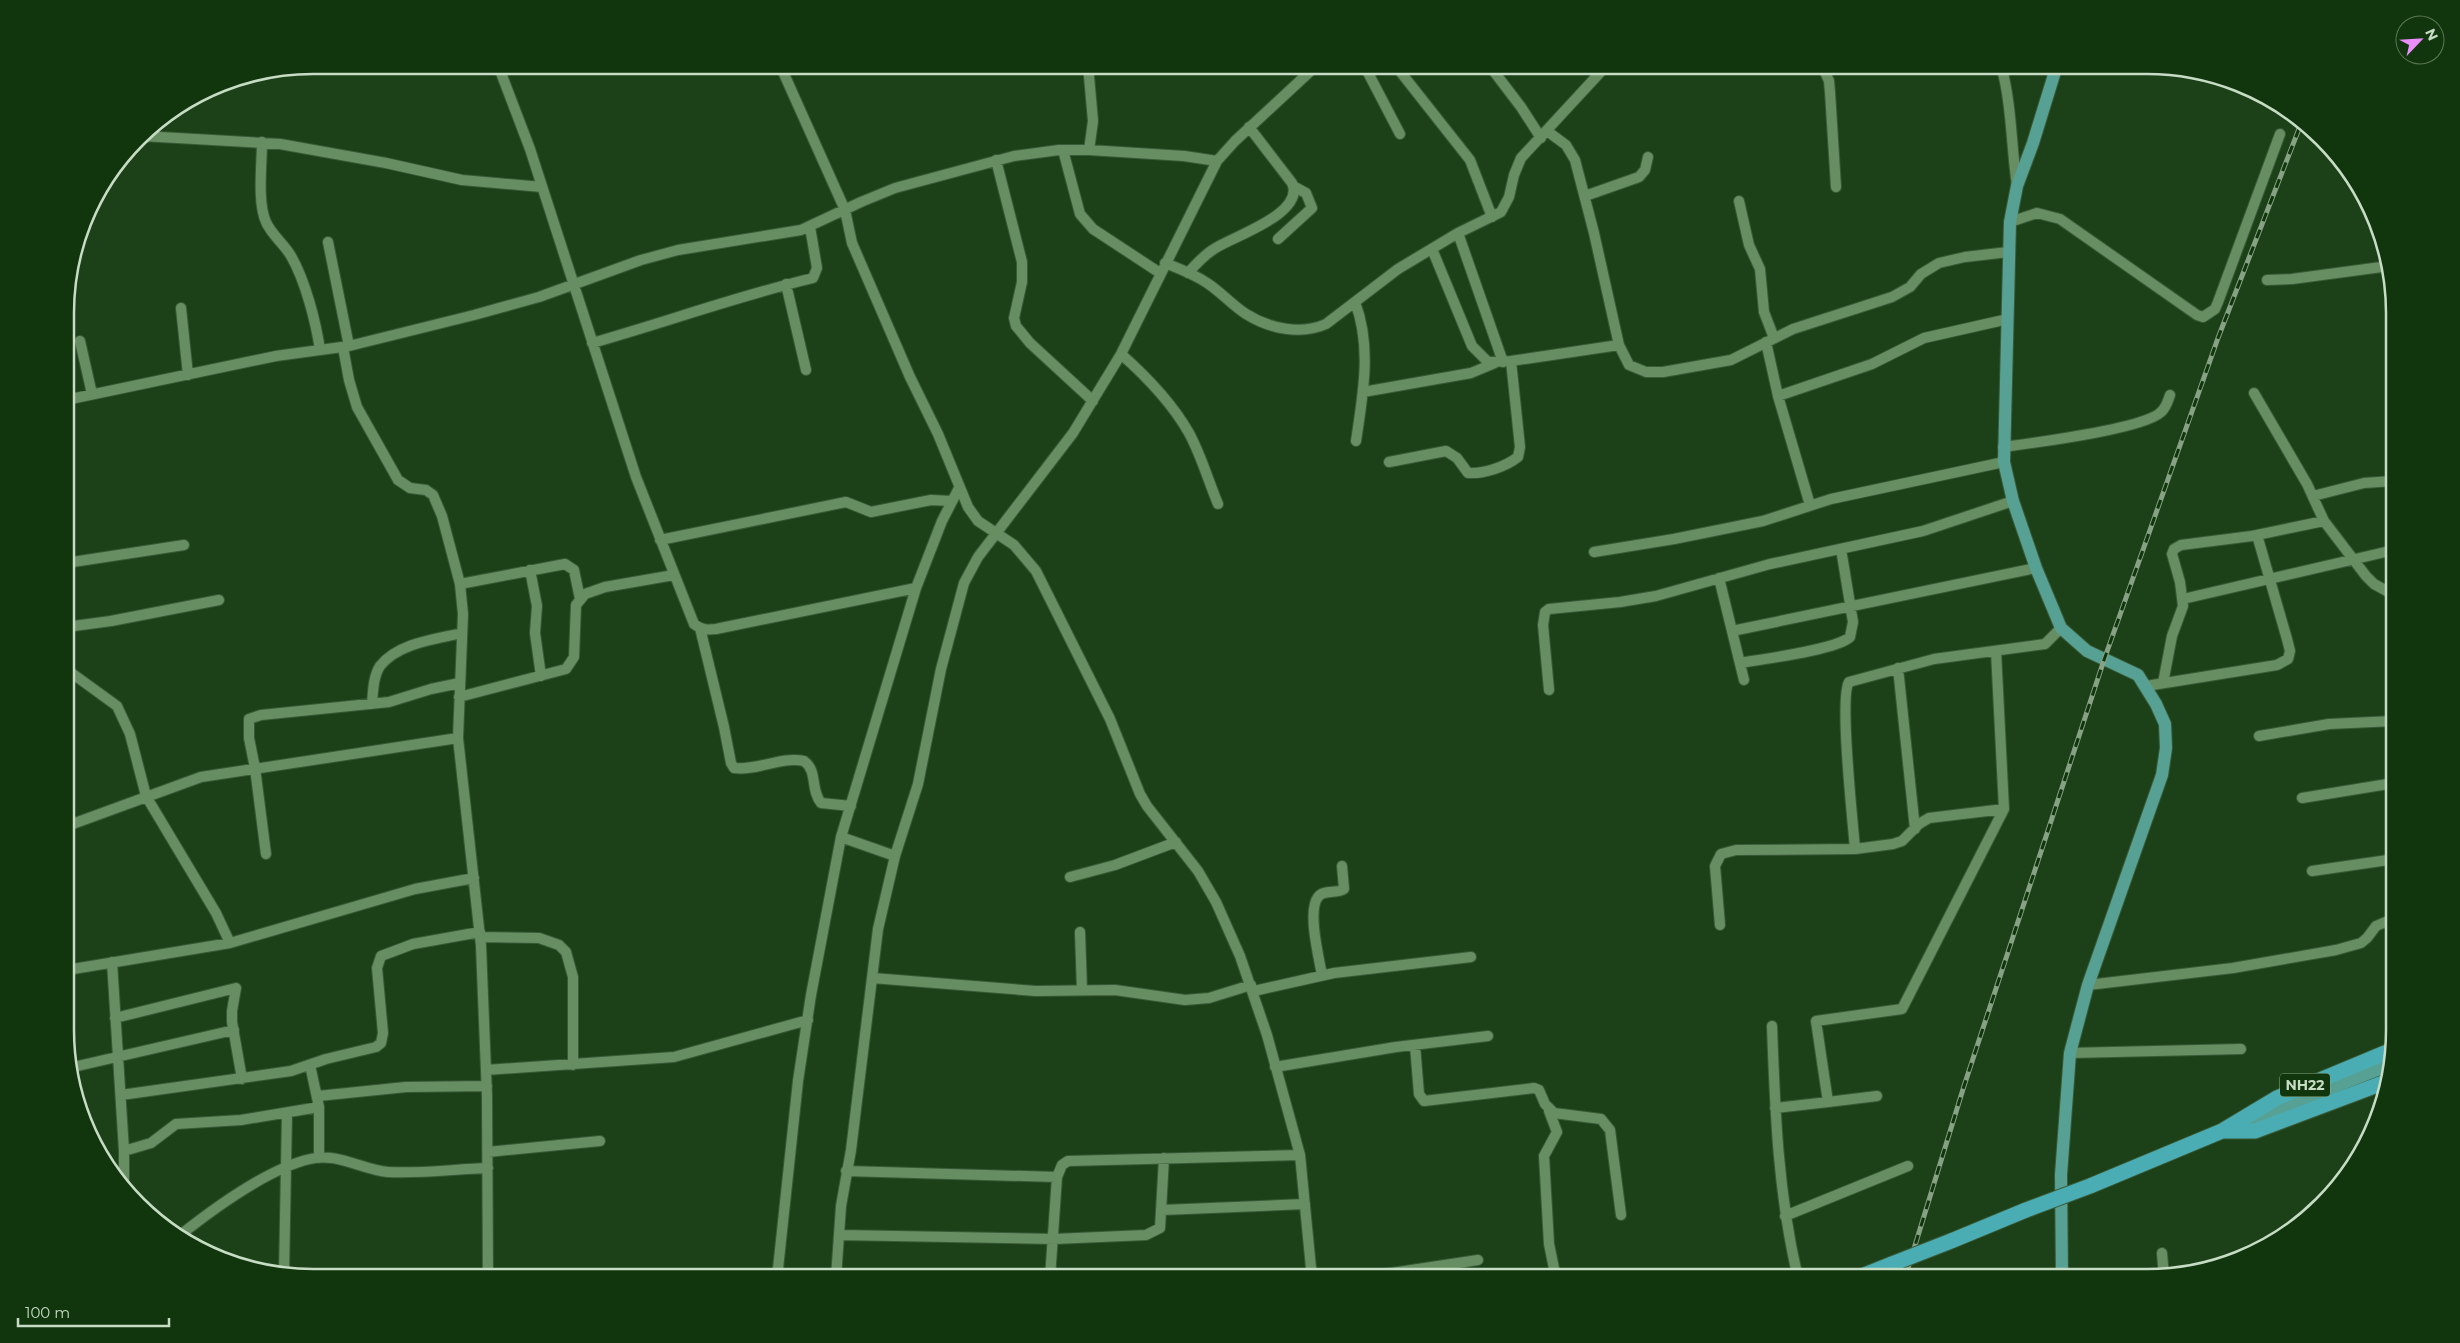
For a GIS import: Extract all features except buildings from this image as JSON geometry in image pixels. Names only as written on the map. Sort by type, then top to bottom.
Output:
[{"type":"highway","name":"NH22","points":[[1880,1269],[2090,1186],[2222,1131],[2276,1098],[2385,1053]]},
{"type":"highway","name":"NH22","points":[[2222,1131],[2255,1131],[2380,1084]]},
{"type":"main road","points":[[2055,74],[2034,143],[2017,186],[2010,222],[2004,462],[2013,501],[2036,568],[2061,628],[2087,650],[2138,675],[2146,686],[2165,724],[2166,748],[2162,775],[2088,985],[2070,1053],[2061,1175],[2062,1269]]},
{"type":"main road","points":[[2222,1131],[2383,1068]]},
{"type":"street","points":[[502,74],[522,125],[636,477],[694,624],[700,628],[716,629],[916,588]]},
{"type":"street","points":[[784,74],[845,210],[852,243],[910,376],[938,434],[959,488],[978,521],[1014,545],[1036,570],[1110,719],[1140,794],[1147,806],[1190,858],[1216,902],[1252,988],[1300,1155],[1311,1269]]},
{"type":"street","points":[[1089,74],[1092,122],[1089,150]]},
{"type":"street","points":[[837,1269],[846,1172],[878,929],[895,856],[918,784],[941,669],[964,583],[970,569],[996,532],[1064,445],[1122,354],[1160,273],[1217,161],[1249,127],[1306,74]]},
{"type":"street","points":[[1369,74],[1400,134]]},
{"type":"street","points":[[1402,74],[1470,160],[1492,217]]},
{"type":"street","points":[[1496,74],[1544,134],[1559,139],[1572,153],[1619,346],[1629,365],[1638,370],[1654,372],[1724,362],[1805,324],[1892,296],[1910,287],[1921,274],[1939,263],[1965,257],[2008,252]]},
{"type":"street","points":[[1165,264],[1207,282],[1245,313],[1288,329],[1305,331],[1317,328],[1326,324],[1398,270],[1458,233],[1492,217],[1505,206],[1521,158],[1596,74]]},
{"type":"street","points":[[1826,74],[1830,92],[1836,187]]},
{"type":"street","points":[[2003,74],[2010,104],[2012,154],[2017,186]]},
{"type":"street","points":[[1249,127],[1294,186],[1306,193],[1312,208],[1278,240]]},
{"type":"street","points":[[2010,222],[2037,213],[2060,220],[2197,315],[2203,317],[2215,309],[2218,302],[2280,134]]},
{"type":"street","points":[[152,136],[262,142],[386,163],[462,180],[542,187]]},
{"type":"street","points":[[262,142],[262,204],[266,222],[283,244],[296,267],[315,321],[320,350]]},
{"type":"street","points":[[1063,150],[1076,205],[1083,218],[1094,230],[1160,273]]},
{"type":"street","points":[[74,398],[276,356],[346,346],[501,308],[574,285],[641,260],[678,250],[768,237],[810,227],[895,188],[996,160],[1029,153],[1089,150],[1184,156],[1217,161]]},
{"type":"street","points":[[1584,196],[1639,176],[1645,170],[1648,157]]},
{"type":"street","points":[[996,160],[1022,262],[1022,282],[1014,318],[1016,326],[1030,343],[1093,401]]},
{"type":"street","points":[[1188,273],[1215,248],[1266,224],[1287,205],[1294,186]]},
{"type":"street","points":[[1739,201],[1750,246],[1760,269],[1764,312],[1778,396],[1810,505]]},
{"type":"street","points":[[592,343],[786,284],[813,278],[816,274],[816,261],[810,227]]},
{"type":"street","points":[[1390,462],[1446,451],[1457,458],[1468,473],[1474,474],[1492,469],[1518,457],[1520,447],[1503,362],[1458,233]]},
{"type":"street","points":[[328,242],[346,346],[349,380],[357,407],[398,480],[410,488],[426,490],[433,495],[442,516],[460,584],[463,614],[458,738],[480,934],[487,1086],[488,1269]]},
{"type":"street","points":[[1432,250],[1472,346],[1488,362],[1503,362],[1619,346]]},
{"type":"street","points":[[2267,280],[2292,279],[2382,267]]},
{"type":"street","points":[[786,284],[806,370]]},
{"type":"street","points":[[1355,302],[1364,334],[1363,392],[1356,441]]},
{"type":"street","points":[[180,308],[188,375]]},
{"type":"street","points":[[1778,396],[1872,364],[1924,338],[2008,319]]},
{"type":"street","points":[[80,341],[92,394]]},
{"type":"street","points":[[1122,354],[1160,393],[1182,422],[1195,446],[1218,504]]},
{"type":"street","points":[[1363,392],[1471,373],[1503,362]]},
{"type":"street","points":[[2254,393],[2313,496],[2324,520],[2354,561],[2374,584],[2386,591]]},
{"type":"street","points":[[2003,447],[2090,433],[2146,421],[2161,413],[2170,395]]},
{"type":"street","points":[[1594,552],[1674,539],[1763,521],[1810,505],[2004,462]]},
{"type":"street","points":[[2313,496],[2364,483],[2386,482]]},
{"type":"street","points":[[777,1269],[789,1154],[808,1020],[841,837],[916,588],[942,520],[959,488]]},
{"type":"street","points":[[660,540],[846,502],[870,512],[919,502],[952,501]]},
{"type":"street","points":[[1549,690],[1543,626],[1545,612],[1549,609],[1637,600],[1719,578],[1923,531],[2013,501]]},
{"type":"street","points":[[2164,683],[2172,636],[2182,615],[2183,599],[2172,554],[2174,549],[2181,545],[2257,535],[2324,520]]},
{"type":"street","points":[[2146,686],[2284,663],[2288,659],[2290,652],[2257,535]]},
{"type":"street","points":[[74,562],[184,545]]},
{"type":"street","points":[[1740,664],[1846,641],[1853,631],[1851,608],[1840,550]]},
{"type":"street","points":[[2183,599],[2386,552]]},
{"type":"street","points":[[460,584],[559,564],[570,566],[576,579],[580,599]]},
{"type":"street","points":[[1732,631],[1851,608],[2036,568]]},
{"type":"street","points":[[530,570],[537,606],[535,633],[541,676]]},
{"type":"street","points":[[459,697],[560,672],[571,664],[574,657],[576,605],[580,599],[586,594],[605,587],[674,575]]},
{"type":"street","points":[[1719,578],[1744,680]]},
{"type":"street","points":[[74,626],[111,621],[219,600]]},
{"type":"street","points":[[700,628],[731,763],[734,768],[742,769],[784,760],[804,761],[813,770],[816,796],[821,803],[850,806]]},
{"type":"street","points":[[1855,849],[1846,687],[1856,678],[1934,659],[2045,644],[2061,628]]},
{"type":"street","points":[[372,704],[376,675],[380,666],[394,654],[415,645],[462,633]]},
{"type":"street","points":[[1828,1102],[1816,1021],[1902,1009],[2004,809],[1996,650]]},
{"type":"street","points":[[1898,668],[1915,829]]},
{"type":"street","points":[[74,675],[117,706],[130,734],[146,796],[216,913],[230,943]]},
{"type":"street","points":[[266,854],[248,726],[249,719],[254,716],[397,700],[431,689],[460,683]]},
{"type":"street","points":[[2260,736],[2329,724],[2386,721]]},
{"type":"street","points":[[74,823],[201,777],[458,738]]},
{"type":"street","points":[[2302,798],[2386,784]]},
{"type":"street","points":[[1720,925],[1716,866],[1721,854],[1736,850],[1855,849],[1894,844],[1902,840],[1929,818],[2004,809]]},
{"type":"street","points":[[841,837],[895,856]]},
{"type":"street","points":[[1070,877],[1115,865],[1176,842]]},
{"type":"street","points":[[2312,871],[2386,861]]},
{"type":"street","points":[[1322,975],[1315,931],[1316,903],[1318,896],[1344,889],[1342,866]]},
{"type":"street","points":[[74,969],[230,943],[415,889],[474,878]]},
{"type":"street","points":[[2088,985],[2248,966],[2336,950],[2361,943],[2376,926],[2386,922]]},
{"type":"street","points":[[1080,932],[1082,990]]},
{"type":"street","points":[[121,1095],[291,1071],[376,1047],[381,1043],[383,1023],[377,968],[381,956],[402,946],[480,934],[539,938],[554,943],[566,952],[573,977],[573,1065]]},
{"type":"street","points":[[872,978],[1036,991],[1115,990],[1197,1000],[1322,975],[1471,957]]},
{"type":"street","points":[[112,962],[119,1057],[124,1177]]},
{"type":"street","points":[[115,1018],[236,988],[232,1011],[242,1079]]},
{"type":"street","points":[[486,1070],[681,1056],[808,1020]]},
{"type":"street","points":[[1772,1026],[1774,1108],[1785,1216],[1796,1269]]},
{"type":"street","points":[[77,1066],[234,1030]]},
{"type":"street","points":[[1275,1067],[1414,1045],[1488,1036]]},
{"type":"street","points":[[1414,1045],[1419,1094],[1424,1102],[1534,1088],[1539,1090],[1557,1132],[1544,1156],[1549,1244],[1554,1269]]},
{"type":"street","points":[[2070,1053],[2241,1049]]},
{"type":"street","points":[[310,1065],[318,1096],[319,1158]]},
{"type":"street","points":[[318,1096],[406,1087],[487,1086]]},
{"type":"street","points":[[1774,1108],[1877,1096]]},
{"type":"street","points":[[124,1151],[151,1144],[176,1124],[224,1122],[319,1108]]},
{"type":"street","points":[[1549,1111],[1563,1115],[1601,1119],[1606,1123],[1610,1130],[1621,1215]]},
{"type":"street","points":[[284,1267],[287,1113]]},
{"type":"street","points":[[488,1152],[600,1141]]},
{"type":"street","points":[[1051,1269],[1057,1177],[1062,1165],[1068,1161],[1300,1155]]},
{"type":"street","points":[[184,1232],[246,1189],[286,1168],[311,1158],[340,1160],[386,1172],[488,1168]]},
{"type":"street","points":[[839,1235],[1054,1239],[1146,1235],[1160,1228],[1164,1158]]},
{"type":"street","points":[[1785,1216],[1908,1166]]},
{"type":"street","points":[[846,1172],[1057,1177]]},
{"type":"street","points":[[1162,1210],[1306,1204]]},
{"type":"street","points":[[2162,1253],[2163,1269]]},
{"type":"street","points":[[1418,1269],[1478,1260]]},
{"type":"railway","points":[[1908,1269],[1964,1086],[2104,660],[2218,338],[2299,128]]}]
